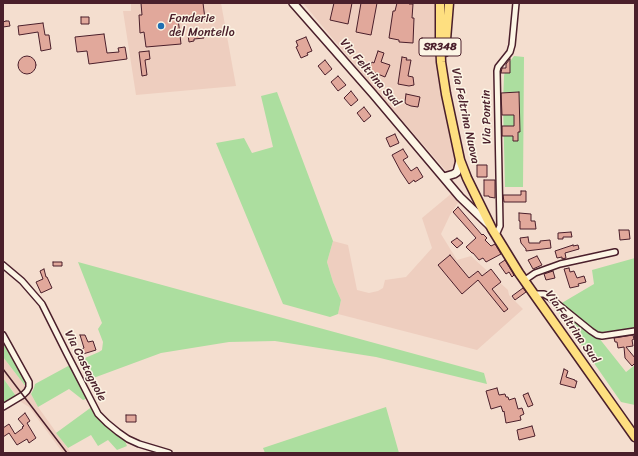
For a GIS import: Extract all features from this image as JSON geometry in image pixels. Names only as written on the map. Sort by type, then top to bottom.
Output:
[{"type":"main road","name":"Via Feltrina Sud","points":[[293,3],[460,197],[494,232],[519,273],[635,437]]},
{"type":"main road","name":"Via Feltrina Nuova","points":[[440,3],[441,62],[445,91],[460,160],[467,178],[494,232]]},
{"type":"main road","points":[[445,91],[445,44],[449,3]]},
{"type":"main road","points":[[444,177],[457,172],[460,160]]},
{"type":"street","name":"Via Pontin","points":[[494,232],[500,226],[497,71],[498,67],[510,52],[512,45],[516,3]]},
{"type":"street","points":[[525,280],[535,273],[560,264],[615,252]]},
{"type":"street","name":"Via Castagnole","points":[[3,265],[22,281],[42,304],[98,414],[128,439],[169,453]]},
{"type":"street","points":[[535,294],[544,294],[549,296],[591,332],[597,335],[602,336],[635,331]]},
{"type":"street","points":[[3,335],[29,382],[29,387],[24,395],[3,407]]},
{"type":"shaded area","points":[[131,3],[221,3],[236,86],[136,95],[123,11],[131,11]]},
{"type":"shaded area","points":[[303,3],[436,3],[436,51],[448,127],[458,162],[447,172]]},
{"type":"shaded area","points":[[452,193],[459,201],[441,234],[457,260],[471,256],[508,290],[509,295],[523,309],[477,350],[338,314],[341,300],[333,282],[327,262],[333,241],[348,245],[357,290],[369,293],[378,291],[383,288],[385,280],[406,277],[432,248],[422,218]]},
{"type":"shaded area","points":[[3,357],[31,394],[38,407],[71,453],[63,453],[29,407],[21,402],[3,378]]},
{"type":"green space","points":[[514,56],[524,57],[523,187],[505,187],[503,103],[504,76],[506,67]]},
{"type":"green space","points":[[277,92],[333,241],[327,262],[333,282],[341,300],[338,314],[330,317],[283,304],[216,143],[244,138],[252,153],[273,147],[261,96]]},
{"type":"green space","points":[[635,258],[635,328],[595,333],[626,372],[635,365],[635,405],[621,402],[555,307],[594,284],[592,270]]},
{"type":"green space","points":[[78,262],[484,373],[487,384],[376,357],[275,341],[229,342],[161,353],[88,380],[78,361],[102,350],[103,342],[98,329],[102,323]]},
{"type":"green space","points":[[3,339],[12,358],[24,377],[27,385],[26,387],[3,357]]},
{"type":"green space","points":[[70,365],[88,398],[83,400],[69,389],[38,407],[31,394],[35,384]]},
{"type":"green space","points":[[3,378],[16,396],[3,405]]},
{"type":"green space","points":[[93,406],[124,439],[127,446],[117,450],[108,440],[98,446],[91,435],[68,448],[56,433]]},
{"type":"green space","points":[[386,407],[399,453],[265,453],[263,448]]},
{"type":"building","name":"Fonderie del Montello","points":[[141,3],[203,3],[205,19],[187,21],[187,17],[178,18],[181,44],[146,47],[144,32],[140,33],[139,15],[142,15]]},
{"type":"building","points":[[334,3],[352,3],[348,24],[330,20]]},
{"type":"building","points":[[361,3],[377,3],[371,35],[356,32]]},
{"type":"building","points":[[397,3],[413,4],[413,43],[399,42],[399,40],[389,38],[393,11],[395,11]]},
{"type":"building","points":[[81,17],[89,17],[89,24],[81,24]]},
{"type":"building","points":[[9,21],[10,26],[3,27],[3,22]]},
{"type":"building","points":[[43,23],[45,35],[49,35],[51,49],[41,51],[38,32],[19,35],[18,26]]},
{"type":"building","points":[[204,33],[204,38],[194,39],[194,41],[189,42],[188,35]]},
{"type":"building","points":[[104,34],[107,53],[119,52],[118,48],[125,47],[127,59],[89,64],[87,51],[77,52],[75,37]]},
{"type":"building","points":[[306,37],[312,51],[307,53],[308,55],[301,58],[296,47],[298,46],[296,41]]},
{"type":"building","points":[[149,51],[150,59],[145,60],[147,75],[142,76],[139,52]]},
{"type":"building","points":[[378,51],[384,53],[381,62],[390,65],[385,77],[368,70],[372,62],[374,63]]},
{"type":"building","points":[[27,56],[33,59],[36,65],[33,71],[27,74],[21,71],[18,65],[21,59]]},
{"type":"building","points":[[402,57],[407,58],[406,60],[411,60],[408,76],[413,77],[414,85],[409,86],[398,84]]},
{"type":"building","points":[[510,59],[510,73],[501,73],[502,68],[506,68],[506,64]]},
{"type":"building","points":[[325,60],[332,69],[325,75],[318,66]]},
{"type":"building","points":[[338,76],[346,85],[338,91],[331,82]]},
{"type":"building","points":[[351,91],[358,100],[351,106],[344,98]]},
{"type":"building","points":[[519,92],[520,132],[518,132],[518,141],[513,141],[513,136],[502,136],[502,126],[514,126],[514,115],[502,115],[501,93]]},
{"type":"building","points":[[406,94],[420,97],[418,107],[406,104]]},
{"type":"building","points":[[364,107],[371,116],[364,122],[357,113]]},
{"type":"building","points":[[395,134],[399,143],[390,147],[386,138]]},
{"type":"building","points":[[403,149],[408,157],[403,160],[411,171],[417,167],[423,177],[415,182],[414,180],[409,184],[392,155]]},
{"type":"building","points":[[477,165],[487,165],[487,177],[477,177]]},
{"type":"building","points":[[484,180],[495,180],[495,198],[484,196]]},
{"type":"building","points":[[521,191],[526,191],[526,202],[504,202],[503,195],[521,195]]},
{"type":"building","points":[[458,207],[482,235],[483,234],[487,238],[485,240],[491,246],[495,244],[501,254],[486,262],[483,258],[479,260],[466,247],[476,238],[453,212]]},
{"type":"building","points":[[519,213],[531,214],[531,221],[535,221],[536,229],[520,229]]},
{"type":"building","points":[[619,230],[629,230],[630,239],[620,240]]},
{"type":"building","points":[[571,232],[572,237],[563,237],[563,239],[558,239],[558,233]]},
{"type":"building","points":[[528,237],[529,243],[540,243],[540,241],[550,240],[551,248],[526,251],[520,238]]},
{"type":"building","points":[[457,238],[463,243],[457,248],[451,242]]},
{"type":"building","points":[[573,245],[578,245],[579,249],[565,253],[566,258],[557,258],[555,251]]},
{"type":"building","points":[[450,255],[469,278],[478,271],[482,276],[491,269],[501,282],[492,289],[508,309],[504,312],[478,280],[462,294],[438,265]]},
{"type":"building","points":[[537,256],[542,265],[533,269],[528,260]]},
{"type":"building","points":[[505,260],[514,275],[512,277],[509,272],[506,274],[499,264]]},
{"type":"building","points":[[53,262],[62,262],[62,266],[53,266]]},
{"type":"building","points":[[569,268],[570,272],[574,271],[577,278],[584,276],[586,282],[578,284],[579,286],[570,288],[564,269]]},
{"type":"building","points":[[44,269],[46,277],[52,288],[41,293],[36,282],[43,279],[40,271]]},
{"type":"building","points":[[553,271],[555,278],[546,280],[544,274]]},
{"type":"building","points":[[523,288],[526,292],[515,300],[512,296]]},
{"type":"building","points":[[80,335],[85,335],[88,342],[93,341],[96,350],[83,354],[81,349],[84,348]]},
{"type":"building","points":[[633,335],[633,346],[626,347],[635,358],[635,363],[632,366],[625,358],[624,347],[618,348],[617,342],[615,342],[614,338]]},
{"type":"building","points":[[564,369],[568,371],[566,377],[577,381],[575,388],[560,384]]},
{"type":"building","points":[[497,388],[499,395],[505,394],[509,400],[515,398],[518,409],[522,408],[524,414],[520,416],[521,420],[506,423],[504,411],[503,412],[501,406],[491,409],[486,391]]},
{"type":"building","points":[[528,393],[533,405],[528,407],[523,395]]},
{"type":"building","points":[[25,413],[30,421],[27,423],[36,438],[29,443],[27,439],[17,445],[9,433],[3,437],[3,428],[9,424],[15,434],[24,426],[18,419]]},
{"type":"building","points":[[126,415],[136,415],[136,422],[126,422]]},
{"type":"building","points":[[532,426],[535,436],[519,440],[517,430]]},
{"type":"railway","points":[[3,369],[67,453]]},
{"type":"place","name":"Fonderie del Montello","points":[[161,26]]}]
